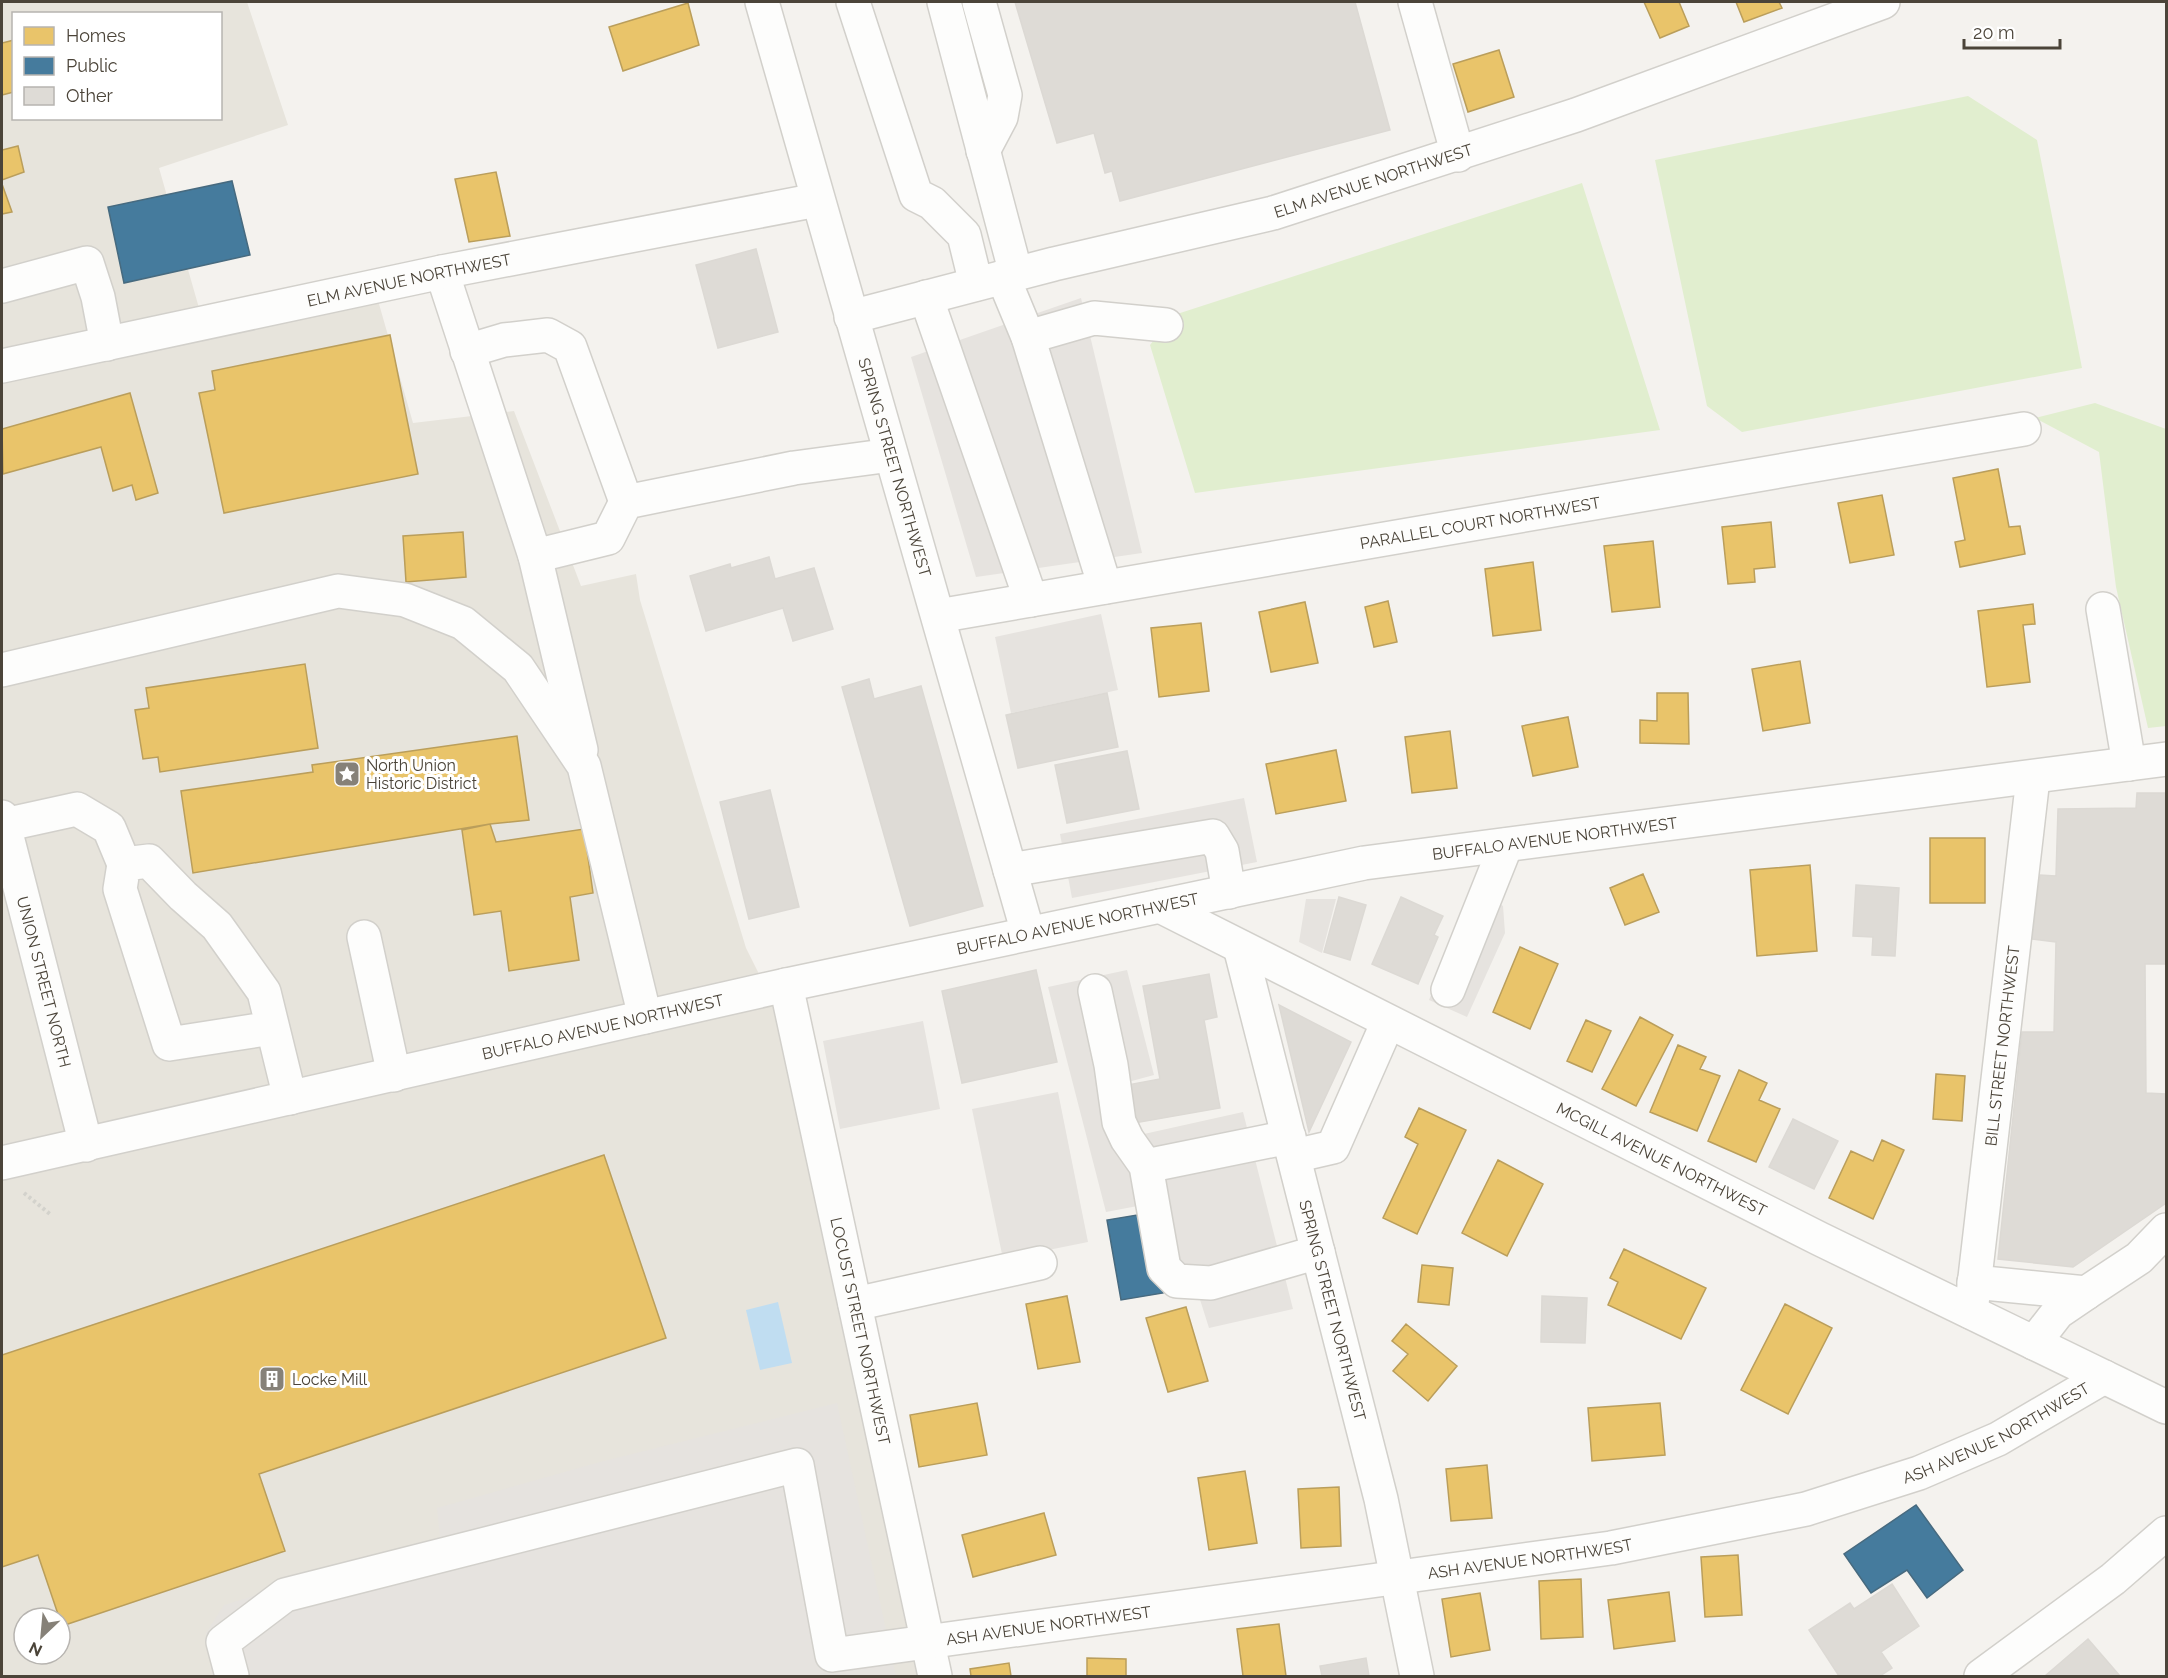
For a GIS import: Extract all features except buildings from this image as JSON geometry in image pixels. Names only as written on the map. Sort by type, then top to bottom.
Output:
[{"type":"street","name":"SPRING STREET NORTHWEST","points":[[762,2],[1028,933]]},
{"type":"street","points":[[853,2],[915,195],[932,203],[964,235],[998,278],[1028,337],[1105,587]]},
{"type":"street","points":[[944,2],[983,151],[998,278]]},
{"type":"street","points":[[979,2],[1005,95],[1001,117],[983,151]]},
{"type":"street","points":[[1415,2],[1458,155]]},
{"type":"street","name":"ELM AVENUE NORTHWEST","points":[[851,317],[998,278],[1273,213],[1576,116],[1883,2]]},
{"type":"street","name":"ELM AVENUE NORTHWEST","points":[[2,366],[442,272],[817,200]]},
{"type":"street","points":[[2,286],[87,263],[98,297],[107,344]]},
{"type":"street","points":[[442,272],[535,556],[645,1017]]},
{"type":"street","points":[[926,297],[1031,600]]},
{"type":"street","points":[[1028,337],[1094,318],[1166,325]]},
{"type":"street","points":[[468,351],[504,340],[548,335],[570,347],[626,502],[608,538],[535,556]]},
{"type":"street","name":"PARALLEL COURT NORTHWEST","points":[[938,616],[2024,429]]},
{"type":"street","points":[[626,502],[794,468],[891,455]]},
{"type":"street","points":[[2,670],[338,591],[405,600],[463,623],[518,668],[584,766]]},
{"type":"street","points":[[2103,609],[2129,764]]},
{"type":"street","name":"BUFFALO AVENUE NORTHWEST","points":[[2,1163],[786,985],[1364,863],[2166,759]]},
{"type":"street","name":"BILL STREET NORTHWEST","points":[[1972,1297],[2033,778]]},
{"type":"street","points":[[2,821],[77,809],[109,828],[124,864],[120,889],[169,1044],[272,1028]]},
{"type":"street","name":"UNION STREET NORTH","points":[[2,821],[86,1145]]},
{"type":"street","points":[[1010,870],[1213,836],[1222,851],[1229,892]]},
{"type":"street","points":[[1448,990],[1506,845]]},
{"type":"street","points":[[124,864],[149,861],[183,896],[217,926],[264,992],[290,1098]]},
{"type":"street","name":"MCGILL AVENUE NORTHWEST","points":[[1160,906],[1388,1022],[1972,1297],[2034,1343],[2166,1407]]},
{"type":"street","points":[[364,937],[394,1075]]},
{"type":"street","name":"SPRING STREET NORTHWEST","points":[[1240,947],[1381,1499],[1395,1578],[1418,1677]]},
{"type":"street","name":"LOCUST STREET NORTHWEST","points":[[786,985],[935,1677]]},
{"type":"street","points":[[1095,991],[1119,1122],[1127,1139],[1146,1166],[1164,1268],[1178,1281],[1211,1283],[1318,1252]]},
{"type":"street","points":[[1146,1166],[1291,1146],[1333,1147],[1388,1022]]},
{"type":"street","points":[[2034,1343],[2058,1312],[2139,1258],[2166,1230]]},
{"type":"street","points":[[855,1304],[1040,1263]]},
{"type":"street","points":[[1972,1297],[2086,1293]]},
{"type":"street","name":"ASH AVENUE NORTHWEST","points":[[851,1664],[927,1641],[1611,1548],[1806,1509],[1918,1473],[1998,1439],[2104,1377]]},
{"type":"street","points":[[232,1677],[223,1642],[285,1595],[797,1465],[832,1655],[851,1664]]},
{"type":"street","points":[[1981,1677],[2113,1579],[2166,1533]]},
{"type":"path","points":[[24,1193],[50,1214]]},
{"type":"shaded area","name":"North Union Historic District","points":[[2,2],[247,2],[288,125],[159,168],[207,336],[377,297],[413,423],[514,411],[581,586],[636,574],[640,600],[746,948],[773,1002],[917,1676],[2,1676]]},
{"type":"shaded area","points":[[1081,298],[1142,553],[976,577],[911,357]]},
{"type":"shaded area","points":[[1101,614],[1118,690],[1011,713],[995,637]]},
{"type":"shaded area","points":[[1244,798],[1257,862],[1072,898],[1060,834]]},
{"type":"shaded area","points":[[1474,888],[1503,906],[1505,933],[1467,1017],[1429,1000]]},
{"type":"shaded area","points":[[1306,899],[1336,899],[1322,953],[1299,942]]},
{"type":"shaded area","points":[[1127,970],[1154,1075],[1117,1085],[1135,1136],[1243,1112],[1293,1309],[1209,1328],[1196,1287],[1170,1291],[1148,1204],[1106,1212],[1048,987]]},
{"type":"shaded area","points":[[923,1021],[940,1109],[840,1129],[823,1041]]},
{"type":"shaded area","points":[[1058,1092],[1088,1242],[1003,1259],[972,1109]]},
{"type":"shaded area","points":[[837,1403],[896,1676],[212,1676],[206,1633],[224,1605],[440,1537],[437,1508],[600,1462]]},
{"type":"green space","points":[[1968,96],[2037,140],[2082,368],[1742,432],[1707,406],[1655,160]]},
{"type":"green space","points":[[1582,183],[1660,430],[1195,493],[1150,345],[1174,315]]},
{"type":"green space","points":[[2095,403],[2166,429],[2166,726],[2148,728],[2116,587],[2099,452],[2035,418]]},
{"type":"water","points":[[778,1302],[792,1363],[760,1370],[746,1310]]},
{"type":"place","name":"North Union Historic District","points":[[347,774]]},
{"type":"place","name":"Locke Mill","points":[[272,1379]]}]
